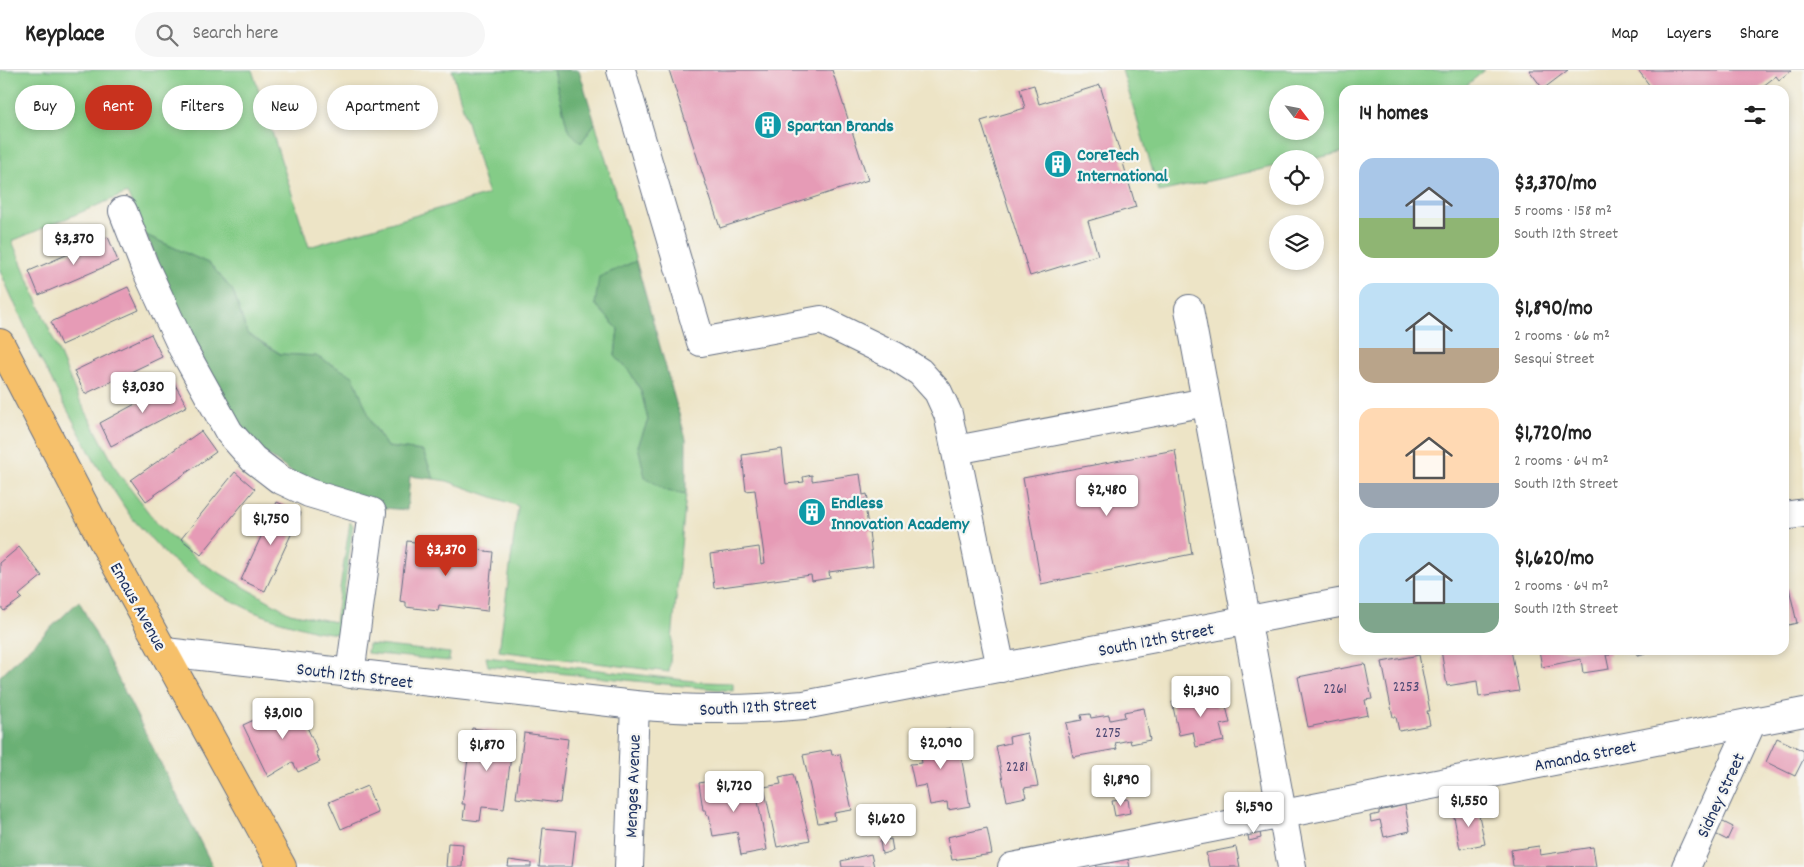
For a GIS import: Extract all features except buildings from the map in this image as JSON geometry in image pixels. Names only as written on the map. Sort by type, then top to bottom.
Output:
[{"type":"main road","name":"Emaus Avenue","points":[[0,343],[55,452],[282,867]]},
{"type":"street","points":[[621,70],[701,342],[820,320],[895,356],[920,372],[938,392],[948,414],[1001,668]]},
{"type":"street","points":[[123,211],[144,264],[183,349],[228,432],[253,459],[279,480],[309,493],[372,512],[350,674]]},
{"type":"street","points":[[1189,309],[1292,867]]},
{"type":"street","points":[[956,450],[1206,402]]},
{"type":"street","points":[[1789,515],[1804,513]]},
{"type":"street","name":"South 12th Street","points":[[165,652],[635,705],[677,709],[741,710],[804,706],[1339,603]]},
{"type":"street","name":"Menges Avenue","points":[[629,867],[635,705]]},
{"type":"street","name":"Amanda Street","points":[[1012,867],[1804,712]]},
{"type":"street","name":"Sidney Street","points":[[1686,867],[1752,722]]},
{"type":"green space","points":[[0,70],[252,70],[257,85],[253,85],[253,130],[271,130],[309,247],[488,194],[452,70],[553,70],[568,130],[581,143],[595,123],[636,261],[599,277],[609,320],[618,329],[615,356],[630,372],[641,391],[648,420],[638,446],[667,491],[686,494],[669,672],[499,651],[518,506],[447,481],[434,479],[423,451],[387,447],[372,423],[316,356],[281,354],[247,333],[233,291],[210,264],[146,235],[127,193],[12,241],[76,393],[119,474],[159,526],[200,562],[290,613],[335,622],[350,522],[353,525],[338,634],[316,631],[277,620],[254,612],[212,591],[167,556],[131,517],[95,462],[36,351],[0,271]]},
{"type":"green space","points":[[553,70],[579,70],[595,123],[581,143],[568,130]]},
{"type":"green space","points":[[1122,70],[1485,70],[1467,85],[1339,85],[1339,153],[1324,157],[1324,150],[1269,150],[1269,168],[1159,192]]},
{"type":"green space","points":[[146,235],[210,264],[233,291],[247,333],[280,354],[316,356],[353,376],[372,423],[387,447],[423,451],[434,479],[410,476],[407,510],[384,508],[296,475],[259,449],[232,415],[187,331]]},
{"type":"green space","points":[[636,261],[686,439],[686,494],[667,491],[645,477],[638,446],[648,420],[641,391],[630,372],[615,356],[618,329],[595,304],[599,277]]},
{"type":"green space","points":[[79,601],[213,867],[0,867],[0,676]]},
{"type":"green space","points":[[368,644],[450,653],[449,661],[367,653]]},
{"type":"green space","points":[[486,657],[702,682],[733,683],[733,691],[488,666]]},
{"type":"place","name":"Spartan Brands","points":[[768,125]]},
{"type":"place","name":"CoreTech International","points":[[1058,164]]},
{"type":"place","name":"Endless Innovation Academy","points":[[812,512]]}]
